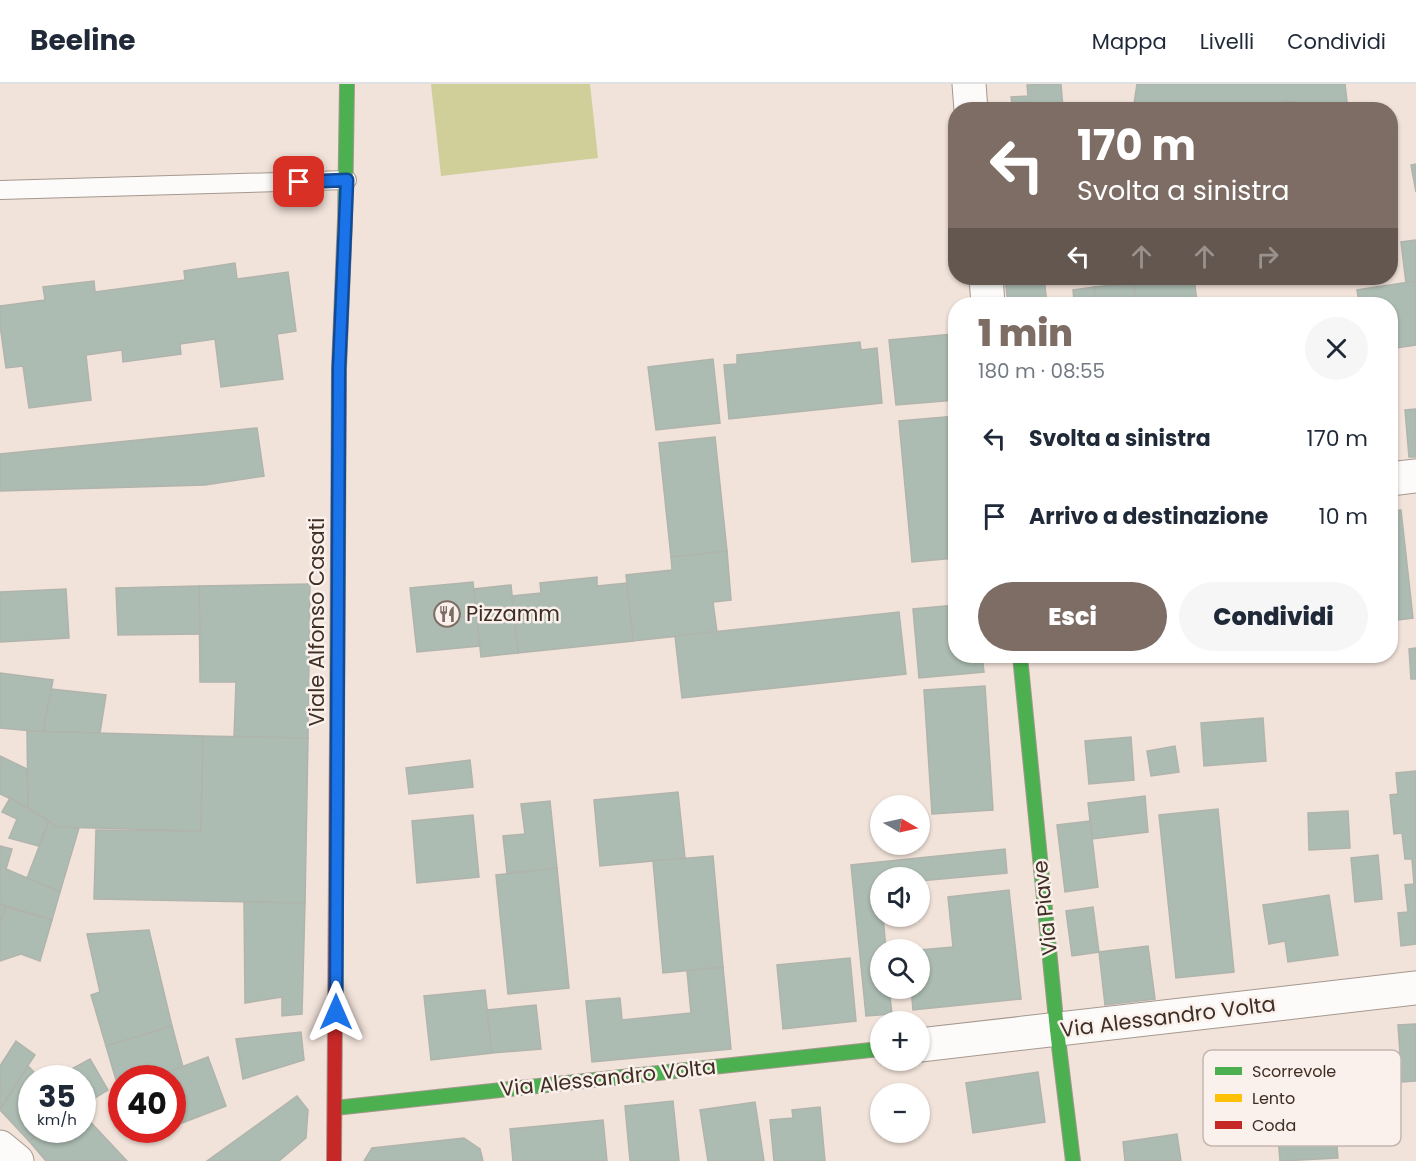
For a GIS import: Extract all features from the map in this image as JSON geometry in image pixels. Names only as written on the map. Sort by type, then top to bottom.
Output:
[{"type":"street","name":"Viale Alfonso Casati","points":[[334,1161],[339,369],[347,180],[347,84]]},
{"type":"street","points":[[969,84],[970,102]]},
{"type":"street","points":[[1398,478],[1416,476]]},
{"type":"street","name":"Via Piave","points":[[1021,663],[1057,1030],[1073,1161]]},
{"type":"street","name":"Via Alessandro Volta","points":[[930,1044],[1416,988]]},
{"type":"street","name":"Via Alessandro Volta","points":[[335,1108],[870,1050]]},
{"type":"street","points":[[0,1147],[16,1161]]},
{"type":"lane","points":[[0,190],[347,180]]},
{"type":"shaded area","points":[[431,84],[590,84],[598,158],[441,176]]},
{"type":"building","points":[[1061,84],[1062,102],[1012,102],[1011,97],[1028,96],[1027,85]]},
{"type":"building","points":[[1137,84],[1345,84],[1347,102],[1285,101],[1134,102]]},
{"type":"building","points":[[1416,164],[1416,192],[1411,165]]},
{"type":"building","points":[[1416,240],[1416,281],[1406,283],[1401,242]]},
{"type":"building","points":[[235,263],[237,279],[288,272],[296,331],[277,334],[283,379],[221,387],[215,339],[180,344],[181,354],[123,362],[122,350],[86,355],[91,400],[29,408],[23,366],[6,368],[0,325],[0,306],[45,300],[43,287],[94,281],[95,292],[185,280],[184,271]]},
{"type":"building","points":[[1416,281],[1416,345],[1398,348],[1398,297],[1358,297],[1357,290]]},
{"type":"building","points":[[1006,285],[1045,285],[1046,297],[1007,297]]},
{"type":"building","points":[[1134,285],[1135,297],[1095,297],[1094,287]]},
{"type":"building","points":[[1134,285],[1195,285],[1196,297],[1135,297]]},
{"type":"building","points":[[1094,287],[1095,297],[1074,297],[1073,290]]},
{"type":"building","points":[[948,334],[948,401],[896,405],[889,340]]},
{"type":"building","points":[[860,342],[861,350],[877,348],[882,403],[729,419],[724,365],[737,364],[737,355]]},
{"type":"building","points":[[713,359],[720,423],[656,430],[648,367]]},
{"type":"building","points":[[1416,409],[1416,457],[1409,457],[1405,410]]},
{"type":"building","points":[[948,417],[948,559],[912,562],[899,421]]},
{"type":"building","points":[[257,428],[264,476],[205,485],[0,491],[0,454]]},
{"type":"building","points":[[715,437],[727,551],[671,557],[659,443]]},
{"type":"building","points":[[1398,510],[1401,510],[1413,618],[1398,620]]},
{"type":"building","points":[[727,551],[731,600],[713,602],[717,632],[633,641],[626,575],[672,570],[671,557]]},
{"type":"building","points":[[597,577],[597,586],[627,583],[633,641],[518,653],[512,596],[541,593],[540,583]]},
{"type":"building","points":[[473,582],[480,646],[417,652],[410,588]]},
{"type":"building","points":[[310,584],[308,738],[234,737],[236,682],[200,682],[199,586]]},
{"type":"building","points":[[511,585],[518,653],[481,657],[474,589]]},
{"type":"building","points":[[199,586],[200,634],[118,635],[116,588]]},
{"type":"building","points":[[66,589],[69,638],[0,642],[0,592]]},
{"type":"building","points":[[948,606],[948,663],[983,663],[984,672],[919,678],[913,609]]},
{"type":"building","points":[[899,612],[906,674],[682,698],[675,636]]},
{"type":"building","points":[[1416,648],[1416,679],[1411,679],[1409,649]]},
{"type":"building","points":[[0,673],[53,680],[43,732],[0,728]]},
{"type":"building","points":[[985,686],[993,810],[932,814],[924,690]]},
{"type":"building","points":[[51,689],[106,695],[100,733],[43,732]]},
{"type":"building","points":[[1263,718],[1266,761],[1204,766],[1201,723]]},
{"type":"building","points":[[27,731],[203,736],[201,831],[58,827],[28,807]]},
{"type":"building","points":[[203,736],[308,738],[305,903],[94,899],[96,830],[201,831]]},
{"type":"building","points":[[1131,737],[1134,780],[1089,784],[1085,741]]},
{"type":"building","points":[[1175,746],[1179,772],[1151,776],[1147,751]]},
{"type":"building","points":[[0,756],[27,769],[28,807],[0,794]]},
{"type":"building","points":[[470,760],[473,787],[409,794],[406,768]]},
{"type":"building","points":[[1416,771],[1416,944],[1401,946],[1398,913],[1408,912],[1405,885],[1414,884],[1412,859],[1405,859],[1402,833],[1394,834],[1390,795],[1398,794],[1396,773]]},
{"type":"building","points":[[678,792],[685,858],[600,866],[594,800]]},
{"type":"building","points":[[1145,796],[1148,832],[1092,839],[1088,803]]},
{"type":"building","points":[[10,798],[49,821],[39,846],[9,838],[17,819],[2,812]]},
{"type":"building","points":[[550,801],[557,868],[507,873],[503,836],[525,834],[521,804]]},
{"type":"building","points":[[1218,809],[1234,972],[1176,978],[1159,815]]},
{"type":"building","points":[[1348,811],[1350,848],[1309,850],[1308,813]]},
{"type":"building","points":[[473,815],[479,877],[417,883],[412,821]]},
{"type":"building","points":[[49,821],[58,827],[79,828],[60,892],[27,878]]},
{"type":"building","points":[[1090,821],[1098,887],[1065,892],[1057,825]]},
{"type":"building","points":[[0,846],[12,849],[6,869],[60,892],[52,920],[0,904]]},
{"type":"building","points":[[1005,849],[1007,873],[930,880],[930,867],[870,867],[870,927],[884,927],[885,939],[870,939],[870,999],[890,999],[892,1011],[870,1011],[870,1016],[866,1016],[851,865]]},
{"type":"building","points":[[1378,855],[1382,899],[1355,902],[1351,858]]},
{"type":"building","points":[[713,856],[723,967],[663,973],[653,861]]},
{"type":"building","points":[[557,868],[569,988],[508,994],[496,875]]},
{"type":"building","points":[[1009,890],[1021,999],[913,1010],[912,999],[930,999],[930,949],[953,947],[948,897]]},
{"type":"building","points":[[1329,895],[1338,955],[1288,962],[1285,941],[1269,944],[1263,905]]},
{"type":"building","points":[[244,902],[305,903],[302,1014],[282,1016],[282,997],[245,1003]]},
{"type":"building","points":[[0,904],[6,907],[0,924]]},
{"type":"building","points":[[6,907],[52,920],[40,961],[21,954],[0,961],[0,924]]},
{"type":"building","points":[[1093,907],[1099,952],[1072,956],[1066,911]]},
{"type":"building","points":[[149,930],[172,1026],[106,1046],[91,995],[100,992],[87,934]]},
{"type":"building","points":[[1148,946],[1155,999],[1105,1005],[1099,952]]},
{"type":"building","points":[[850,958],[856,1021],[783,1029],[777,965]]},
{"type":"building","points":[[723,967],[731,1049],[592,1062],[586,1001],[620,998],[622,1020],[691,1013],[687,971]]},
{"type":"building","points":[[485,990],[492,1053],[431,1060],[424,996]]},
{"type":"building","points":[[536,1005],[541,1049],[492,1053],[487,1010]]},
{"type":"building","points":[[1416,1024],[1416,1081],[1402,1082],[1398,1025]]},
{"type":"building","points":[[172,1026],[182,1065],[112,1065],[106,1046]]},
{"type":"building","points":[[301,1032],[304,1060],[243,1079],[236,1039]]},
{"type":"building","points":[[16,1041],[35,1055],[28,1065],[18,1065],[18,1081],[0,1108],[0,1066]]},
{"type":"building","points":[[208,1057],[226,1106],[186,1122],[186,1065]]},
{"type":"building","points":[[90,1059],[93,1065],[79,1065]]},
{"type":"building","points":[[96,1069],[108,1090],[96,1097]]},
{"type":"building","points":[[1038,1072],[1045,1122],[973,1133],[966,1083]]},
{"type":"building","points":[[18,1082],[18,1129],[0,1110]]},
{"type":"building","points":[[297,1096],[308,1110],[306,1138],[279,1161],[207,1161]]},
{"type":"building","points":[[673,1101],[679,1161],[630,1161],[625,1106]]},
{"type":"building","points":[[755,1102],[764,1161],[708,1161],[700,1110]]},
{"type":"building","points":[[820,1107],[825,1161],[774,1161],[770,1120],[793,1118],[792,1110]]},
{"type":"building","points":[[603,1120],[607,1161],[513,1161],[510,1129]]},
{"type":"building","points":[[96,1128],[127,1161],[46,1161],[31,1143],[96,1143]]},
{"type":"building","points":[[1177,1134],[1181,1161],[1125,1161],[1123,1142]]},
{"type":"building","points":[[464,1138],[480,1149],[483,1161],[364,1161],[372,1148]]},
{"type":"building","points":[[1279,1146],[1337,1146],[1338,1158],[1280,1161]]},
{"type":"traffic: fast","points":[[345,219],[347,84]]},
{"type":"traffic: fast","points":[[1021,663],[1057,1030],[1073,1161]]},
{"type":"traffic: fast","points":[[335,1108],[870,1050]]},
{"type":"traffic: slow","points":[[337,731],[339,369],[345,219]]},
{"type":"traffic: jam","points":[[334,1161],[337,731]]},
{"type":"place","name":"Pizzamm","points":[[447,614]]},
{"type":"route","points":[[299,182],[347,180],[339,369],[336,1012]]}]
